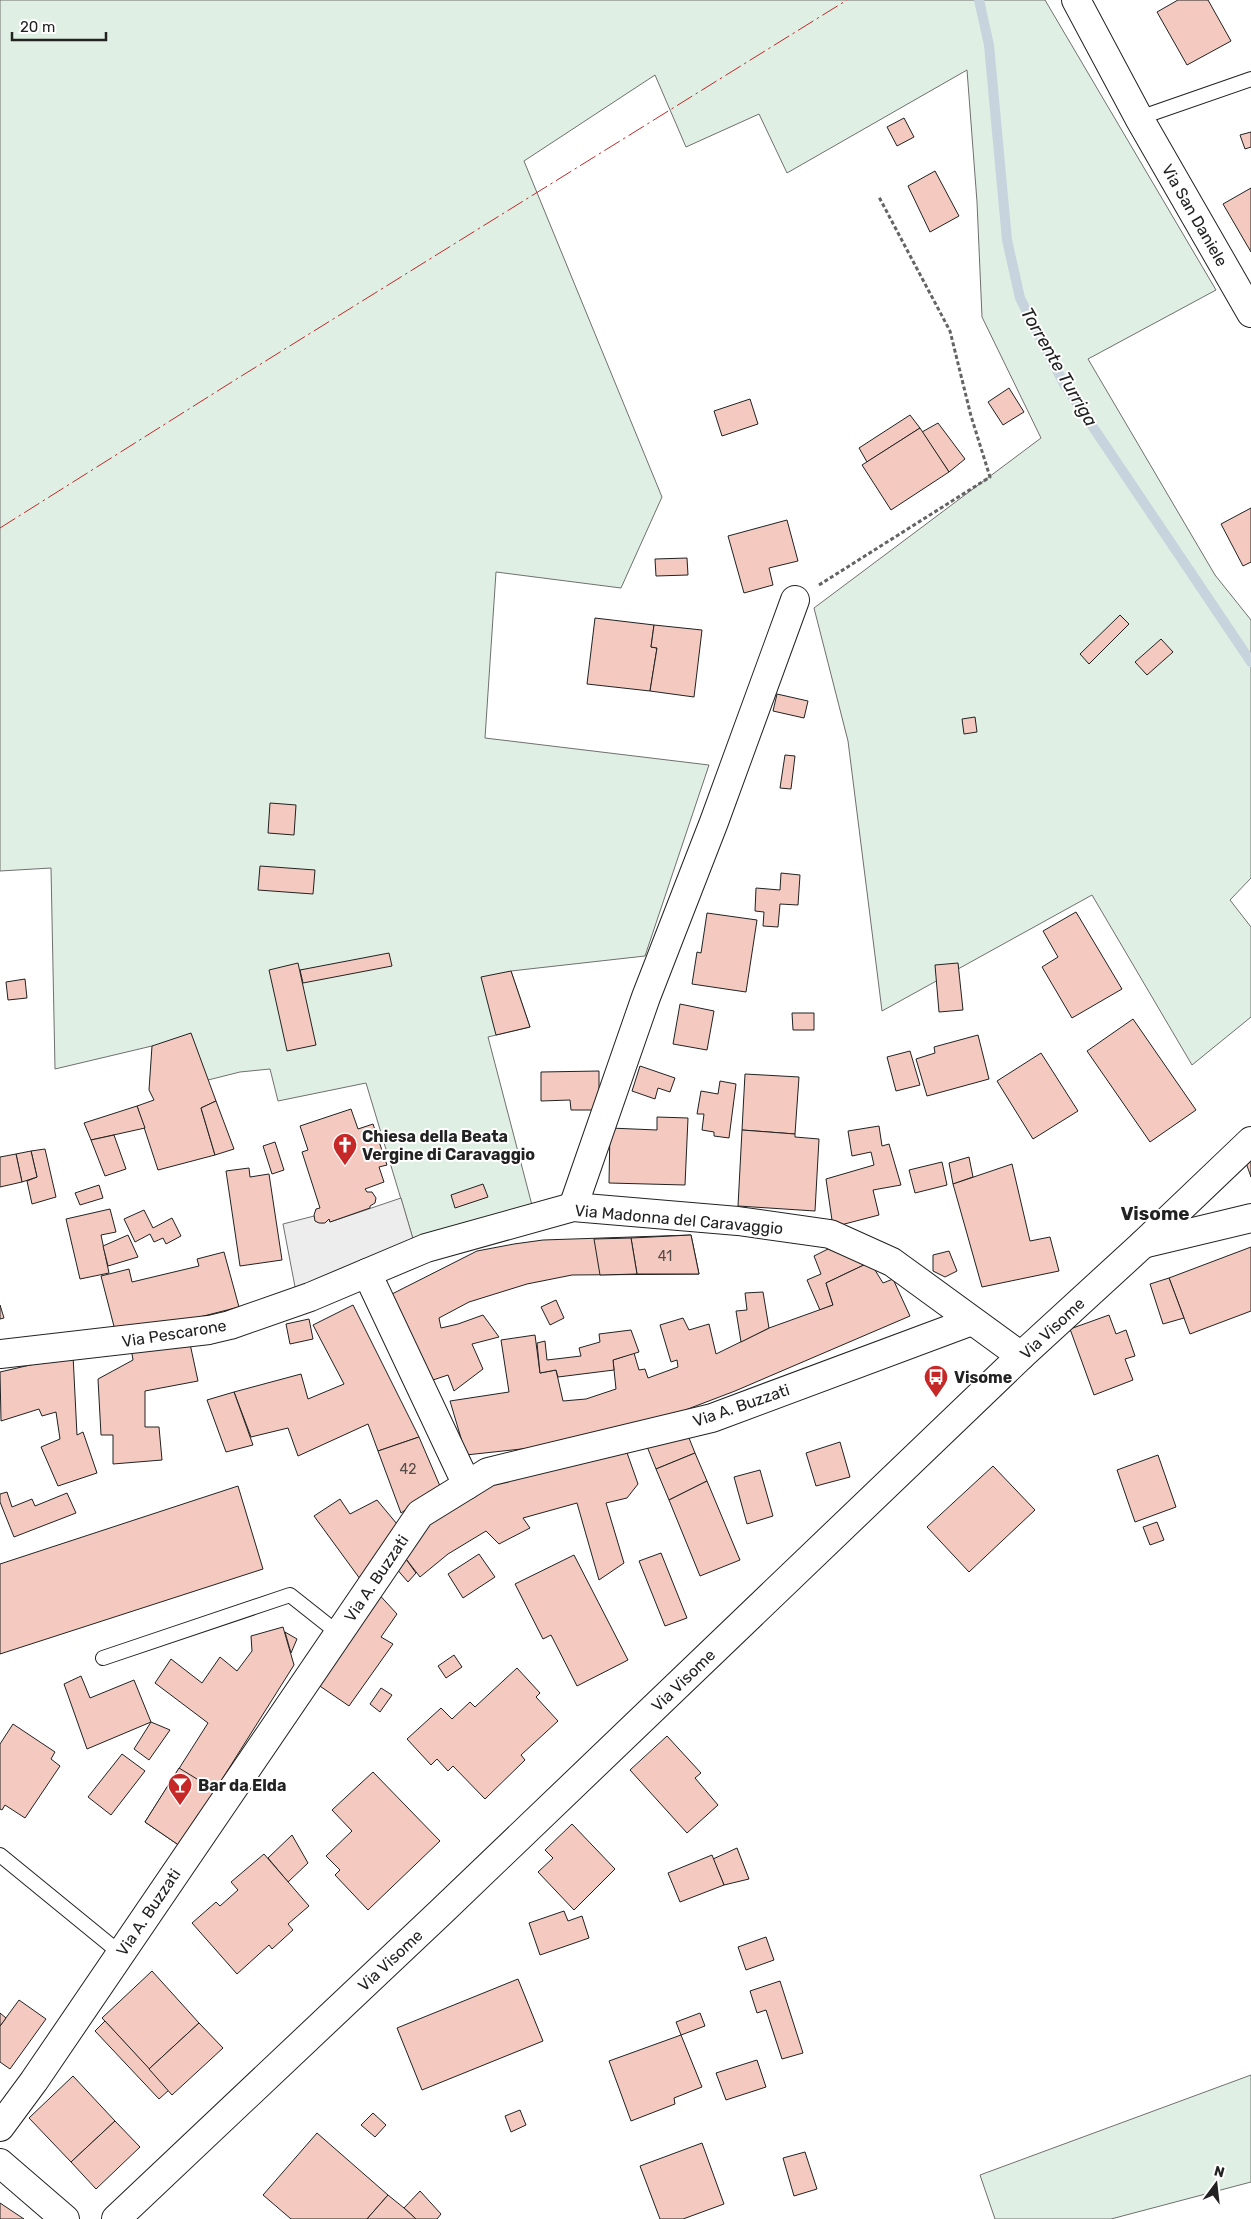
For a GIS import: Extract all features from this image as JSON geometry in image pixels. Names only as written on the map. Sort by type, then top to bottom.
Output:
[{"type":"street","name":"Via San Daniele","points":[[1076,0],[1138,118],[1251,313]]},
{"type":"street","points":[[573,1207],[646,997],[714,822],[795,600]]},
{"type":"street","name":"Via Visome","points":[[116,2219],[442,1911],[1021,1356],[1251,1141]]},
{"type":"street","name":"Via Madonna del Caravaggio","points":[[342,1284],[426,1248],[573,1207],[738,1221],[830,1234],[892,1262],[1021,1356]]},
{"type":"street","points":[[1143,1244],[1251,1218]]},
{"type":"street","points":[[367,1273],[467,1485]]},
{"type":"street","name":"Via Pescarone","points":[[0,1354],[209,1330],[230,1325],[292,1304],[342,1284]]},
{"type":"street","name":"Via A. Buzzati","points":[[0,2127],[34,2081],[420,1514],[488,1472],[712,1418],[972,1321]]},
{"type":"street","points":[[0,2163],[65,2219]]},
{"type":"lane","points":[[1138,118],[1251,79]]},
{"type":"lane","points":[[103,1658],[290,1595],[338,1633]]},
{"type":"lane","points":[[0,1855],[120,1953]]},
{"type":"path","points":[[795,600],[990,477],[971,416],[950,332],[879,197]]},
{"type":"green space","points":[[0,0],[1045,0],[1216,290],[1088,359],[1215,575],[1251,620],[1251,878],[1230,900],[1251,927],[1251,1017],[1192,1065],[1092,895],[882,1011],[848,741],[814,608],[1041,438],[982,317],[977,202],[967,70],[787,173],[759,114],[686,147],[655,75],[524,161],[662,497],[621,588],[496,572],[485,738],[709,765],[645,956],[511,971],[530,1027],[488,1037],[533,1209],[416,1249],[366,1083],[278,1101],[270,1069],[240,1072],[208,1080],[152,1046],[55,1069],[51,868],[0,871]]},
{"type":"green space","points":[[1251,2075],[1251,2182],[1111,2219],[995,2219],[980,2175]]},
{"type":"shaded area","points":[[401,1198],[416,1249],[296,1292],[283,1224],[314,1216],[317,1222],[323,1223],[329,1219],[330,1222]]},
{"type":"building","points":[[1178,0],[1208,0],[1231,41],[1187,65],[1157,12]]},
{"type":"building","points":[[904,118],[914,137],[897,146],[887,127]]},
{"type":"building","points":[[1251,132],[1251,147],[1245,149],[1240,135]]},
{"type":"building","points":[[935,171],[959,216],[930,232],[908,186]]},
{"type":"building","points":[[1251,188],[1251,252],[1223,204]]},
{"type":"building","points":[[1009,388],[1024,412],[1003,425],[988,402]]},
{"type":"building","points":[[750,399],[758,424],[722,436],[714,411]]},
{"type":"building","points":[[910,415],[920,428],[867,462],[859,448]]},
{"type":"building","points":[[938,423],[965,459],[949,472],[922,432]]},
{"type":"building","points":[[920,428],[949,472],[891,510],[862,465]]},
{"type":"building","points":[[1251,508],[1251,562],[1243,566],[1221,524]]},
{"type":"building","points":[[787,520],[798,561],[769,568],[773,585],[744,593],[728,536]]},
{"type":"building","points":[[687,558],[688,575],[656,576],[655,559]]},
{"type":"building","points":[[1120,615],[1129,624],[1089,664],[1080,654]]},
{"type":"building","points":[[595,618],[654,625],[651,647],[657,648],[650,691],[587,684]]},
{"type":"building","points":[[654,625],[702,630],[694,697],[650,691],[657,648],[651,647]]},
{"type":"building","points":[[1161,639],[1173,652],[1147,675],[1135,662]]},
{"type":"building","points":[[777,694],[808,701],[804,718],[773,711]]},
{"type":"building","points":[[975,717],[977,732],[964,734],[962,719]]},
{"type":"building","points":[[785,755],[795,756],[791,789],[780,788]]},
{"type":"building","points":[[270,803],[296,805],[294,835],[268,833]]},
{"type":"building","points":[[260,866],[315,870],[313,894],[258,890]]},
{"type":"building","points":[[781,873],[800,875],[798,905],[780,904],[778,927],[763,926],[764,912],[755,911],[756,888],[780,890]]},
{"type":"building","points":[[1076,912],[1122,989],[1072,1018],[1042,967],[1058,957],[1043,931]]},
{"type":"building","points":[[707,913],[757,920],[746,992],[692,984],[697,952],[701,953]]},
{"type":"building","points":[[389,953],[392,966],[303,983],[300,970]]},
{"type":"building","points":[[298,963],[316,1045],[287,1051],[269,970]]},
{"type":"building","points":[[958,963],[963,1010],[939,1012],[935,965]]},
{"type":"building","points":[[511,971],[530,1027],[496,1035],[481,977]]},
{"type":"building","points":[[25,979],[27,998],[8,1000],[6,982]]},
{"type":"building","points":[[680,1004],[714,1011],[707,1050],[673,1044]]},
{"type":"building","points":[[792,1013],[814,1013],[814,1030],[793,1030]]},
{"type":"building","points":[[1133,1019],[1196,1110],[1150,1142],[1087,1051]]},
{"type":"building","points":[[191,1033],[216,1101],[201,1108],[215,1155],[158,1170],[137,1106],[154,1100],[149,1090],[152,1046]]},
{"type":"building","points":[[978,1035],[989,1079],[927,1096],[916,1059],[935,1053],[934,1047]]},
{"type":"building","points":[[910,1051],[920,1085],[896,1091],[887,1057]]},
{"type":"building","points":[[1041,1053],[1078,1111],[1033,1139],[997,1081]]},
{"type":"building","points":[[640,1066],[675,1078],[670,1092],[658,1088],[655,1099],[632,1091]]},
{"type":"building","points":[[599,1071],[599,1110],[571,1110],[570,1100],[541,1101],[541,1072]]},
{"type":"building","points":[[745,1074],[799,1077],[795,1134],[742,1130]]},
{"type":"building","points":[[720,1081],[736,1084],[729,1138],[714,1136],[714,1132],[702,1130],[704,1114],[697,1114],[701,1091],[718,1094]]},
{"type":"building","points":[[216,1101],[234,1149],[215,1155],[201,1108]]},
{"type":"building","points":[[137,1106],[145,1128],[91,1140],[84,1123]]},
{"type":"building","name":"Chiesa della Beata Vergine di Caravaggio","points":[[351,1109],[358,1129],[373,1124],[387,1165],[379,1167],[384,1182],[365,1189],[367,1192],[372,1192],[376,1198],[375,1203],[370,1208],[330,1222],[329,1219],[325,1223],[319,1223],[315,1221],[314,1215],[316,1209],[320,1208],[302,1152],[308,1150],[300,1126]]},
{"type":"building","points":[[657,1117],[688,1118],[685,1185],[609,1183],[610,1128],[657,1130]]},
{"type":"building","points":[[879,1126],[882,1146],[889,1144],[901,1185],[873,1190],[879,1215],[833,1227],[826,1179],[874,1165],[871,1152],[852,1156],[848,1131]]},
{"type":"building","points":[[742,1130],[795,1134],[795,1137],[819,1139],[815,1211],[738,1206]]},
{"type":"building","points":[[114,1135],[126,1169],[105,1176],[91,1140]]},
{"type":"building","points":[[275,1142],[284,1170],[272,1174],[263,1146]]},
{"type":"building","points":[[45,1149],[56,1197],[32,1204],[27,1181],[37,1177],[31,1151]]},
{"type":"building","points":[[31,1151],[37,1177],[22,1182],[16,1154]]},
{"type":"building","points":[[1251,1151],[1251,1177],[1245,1160]]},
{"type":"building","points":[[16,1154],[22,1182],[0,1187],[0,1157]]},
{"type":"building","points":[[969,1157],[973,1177],[953,1184],[949,1163]]},
{"type":"building","points":[[942,1162],[947,1185],[915,1193],[909,1170]]},
{"type":"building","points":[[1012,1164],[1030,1241],[1050,1237],[1059,1271],[982,1287],[953,1184]]},
{"type":"building","points":[[249,1168],[250,1177],[269,1174],[282,1260],[240,1266],[226,1171]]},
{"type":"building","points":[[483,1184],[488,1197],[455,1208],[451,1195]]},
{"type":"building","points":[[99,1185],[103,1198],[80,1205],[75,1193]]},
{"type":"building","points":[[110,1209],[116,1232],[101,1235],[109,1273],[80,1279],[66,1219]]},
{"type":"building","points":[[144,1210],[153,1228],[172,1218],[181,1236],[166,1244],[163,1238],[154,1242],[150,1234],[135,1242],[124,1219]]},
{"type":"building","points":[[128,1235],[138,1257],[108,1266],[103,1246]]},
{"type":"building","points":[[691,1235],[699,1274],[572,1275],[527,1284],[469,1302],[439,1318],[441,1328],[483,1315],[499,1337],[472,1344],[483,1369],[454,1391],[448,1375],[427,1382],[392,1294],[477,1251],[543,1240]]},
{"type":"building","points":[[691,1235],[699,1274],[637,1274],[631,1238]]},
{"type":"building","points":[[631,1238],[637,1274],[600,1275],[594,1239]]},
{"type":"building","points":[[1251,1247],[1251,1311],[1190,1334],[1169,1278]]},
{"type":"building","points":[[828,1249],[868,1263],[826,1283],[833,1305],[820,1310],[807,1280],[821,1274],[814,1256]]},
{"type":"building","points":[[949,1251],[957,1271],[945,1277],[933,1271],[933,1255]]},
{"type":"building","points":[[224,1252],[239,1307],[117,1338],[101,1276],[129,1269],[132,1282],[199,1266],[197,1259]]},
{"type":"building","points":[[868,1263],[883,1283],[893,1279],[910,1316],[735,1391],[646,1425],[595,1441],[466,1455],[450,1401],[509,1392],[501,1340],[535,1335],[540,1373],[556,1370],[563,1401],[586,1399],[616,1389],[613,1360],[634,1353],[639,1370],[645,1369],[648,1378],[678,1367],[677,1360],[671,1362],[660,1325],[683,1318],[689,1330],[709,1324],[716,1354],[769,1328],[833,1305],[826,1283]]},
{"type":"building","points":[[1169,1278],[1184,1318],[1163,1324],[1150,1284]]},
{"type":"building","points":[[763,1292],[769,1328],[741,1342],[736,1311],[747,1310],[745,1293]]},
{"type":"building","points":[[556,1300],[564,1318],[550,1325],[541,1307]]},
{"type":"building","points":[[0,1305],[4,1318],[0,1319]]},
{"type":"building","points":[[353,1305],[419,1437],[378,1451],[368,1424],[298,1456],[288,1428],[251,1437],[234,1392],[301,1374],[308,1399],[344,1384],[313,1325]]},
{"type":"building","points":[[1109,1315],[1116,1334],[1126,1330],[1135,1356],[1125,1359],[1133,1380],[1094,1395],[1070,1329]]},
{"type":"building","points":[[309,1319],[313,1339],[290,1344],[286,1324]]},
{"type":"building","points":[[631,1330],[639,1352],[613,1360],[614,1370],[558,1377],[556,1370],[540,1373],[537,1343],[545,1341],[547,1360],[581,1356],[579,1348],[600,1342],[599,1334]]},
{"type":"building","points":[[189,1339],[198,1381],[145,1391],[145,1427],[159,1427],[162,1460],[113,1464],[113,1435],[101,1435],[98,1379],[133,1360],[131,1348]]},
{"type":"building","points":[[73,1355],[77,1435],[83,1432],[97,1473],[58,1486],[41,1447],[60,1439],[56,1412],[42,1416],[39,1409],[1,1421],[0,1372]]},
{"type":"building","points":[[234,1392],[253,1445],[226,1452],[207,1400]]},
{"type":"building","points":[[685,1428],[695,1453],[656,1469],[646,1444]]},
{"type":"building","points":[[419,1437],[440,1486],[401,1513],[378,1451]]},
{"type":"building","points":[[840,1442],[850,1477],[816,1486],[806,1453]]},
{"type":"building","points":[[625,1447],[638,1484],[627,1498],[606,1503],[624,1563],[599,1580],[577,1503],[523,1518],[530,1528],[499,1544],[486,1531],[448,1554],[420,1577],[403,1555],[437,1510],[504,1474]]},
{"type":"building","points":[[695,1453],[707,1481],[669,1500],[656,1469]]},
{"type":"building","points":[[1158,1455],[1176,1507],[1135,1522],[1117,1470]]},
{"type":"building","points":[[993,1466],[1035,1510],[969,1572],[927,1527]]},
{"type":"building","points":[[760,1470],[773,1516],[747,1524],[734,1477]]},
{"type":"building","points":[[707,1481],[740,1560],[700,1576],[669,1500]]},
{"type":"building","points":[[238,1486],[263,1569],[0,1654],[0,1564]]},
{"type":"building","points":[[7,1492],[12,1507],[32,1499],[35,1506],[67,1493],[76,1513],[14,1537],[0,1502],[0,1494]]},
{"type":"building","points":[[340,1499],[350,1514],[377,1500],[402,1530],[363,1583],[314,1516]]},
{"type":"building","points":[[1157,1522],[1164,1540],[1150,1545],[1143,1527]]},
{"type":"building","points":[[661,1553],[687,1618],[665,1626],[639,1561]]},
{"type":"building","points":[[479,1554],[495,1577],[463,1598],[448,1574]]},
{"type":"building","points":[[403,1555],[416,1573],[408,1582],[395,1567]]},
{"type":"building","points":[[574,1555],[628,1660],[577,1686],[551,1635],[543,1639],[515,1584]]},
{"type":"building","points":[[374,1589],[397,1614],[381,1637],[393,1644],[349,1706],[311,1680]]},
{"type":"building","points":[[283,1627],[294,1665],[180,1846],[145,1822],[208,1723],[155,1683],[171,1659],[202,1683],[220,1657],[237,1671],[252,1651],[251,1636]]},
{"type":"building","points":[[285,1632],[297,1639],[291,1653]]},
{"type":"building","points":[[454,1655],[462,1667],[446,1678],[438,1666]]},
{"type":"building","points":[[517,1668],[540,1693],[536,1697],[558,1721],[521,1755],[525,1760],[485,1799],[453,1766],[448,1771],[437,1759],[431,1765],[407,1739],[441,1708],[452,1719],[470,1702],[475,1707]]},
{"type":"building","points":[[81,1676],[90,1698],[134,1680],[151,1722],[87,1749],[64,1684]]},
{"type":"building","points":[[381,1688],[392,1695],[380,1712],[370,1704]]},
{"type":"building","points":[[151,1722],[170,1730],[149,1760],[134,1749]]},
{"type":"building","points":[[13,1724],[55,1752],[51,1759],[60,1766],[25,1818],[5,1805],[2,1810],[0,1809],[0,1744]]},
{"type":"building","points":[[667,1736],[701,1773],[695,1778],[718,1805],[687,1833],[630,1770]]},
{"type":"building","points":[[122,1754],[145,1771],[111,1815],[88,1797]]},
{"type":"building","name":"Bar da Elda","points":[[179,1768],[215,1790],[180,1846],[145,1822]]},
{"type":"building","points":[[373,1772],[440,1841],[368,1910],[335,1875],[340,1870],[326,1856],[352,1831],[332,1810]]},
{"type":"building","points":[[572,1824],[615,1869],[574,1910],[538,1872],[553,1858],[545,1850]]},
{"type":"building","points":[[292,1835],[308,1863],[288,1882],[268,1858]]},
{"type":"building","points":[[737,1848],[749,1879],[724,1885],[713,1859]]},
{"type":"building","points":[[264,1854],[309,1906],[288,1924],[293,1930],[272,1949],[269,1945],[237,1974],[192,1923],[216,1902],[220,1906],[238,1890],[231,1882]]},
{"type":"building","points":[[712,1855],[724,1885],[680,1902],[668,1873]]},
{"type":"building","points":[[564,1911],[568,1921],[582,1916],[589,1938],[540,1955],[529,1923]]},
{"type":"building","points":[[766,1937],[774,1960],[746,1970],[738,1947]]},
{"type":"building","points":[[152,1971],[199,2023],[149,2069],[102,2018]]},
{"type":"building","points":[[518,1979],[543,2041],[422,2090],[397,2028]]},
{"type":"building","points":[[780,1981],[803,2053],[782,2059],[766,2010],[757,2013],[750,1991]]},
{"type":"building","points":[[19,2000],[46,2019],[10,2069],[0,2062],[0,2026]]},
{"type":"building","points":[[0,2013],[6,2018],[0,2026]]},
{"type":"building","points":[[700,2013],[705,2026],[681,2035],[676,2022]]},
{"type":"building","points":[[105,2021],[169,2090],[159,2099],[95,2031]]},
{"type":"building","points":[[199,2023],[223,2048],[172,2095],[149,2069]]},
{"type":"building","points":[[681,2035],[702,2087],[674,2098],[675,2104],[631,2121],[609,2061]]},
{"type":"building","points":[[757,2060],[766,2087],[726,2100],[716,2073]]},
{"type":"building","points":[[73,2076],[115,2121],[71,2162],[29,2118]]},
{"type":"building","points":[[520,2110],[526,2125],[511,2132],[505,2116]]},
{"type":"building","points":[[373,2113],[386,2125],[375,2137],[361,2125]]},
{"type":"building","points":[[115,2121],[140,2147],[96,2189],[71,2162]]},
{"type":"building","points":[[317,2133],[388,2195],[367,2219],[291,2219],[263,2195]]},
{"type":"building","points":[[702,2143],[724,2204],[683,2219],[660,2219],[640,2166]]},
{"type":"building","points":[[805,2152],[817,2189],[794,2196],[783,2158]]},
{"type":"building","points":[[420,2191],[441,2214],[437,2219],[416,2219],[404,2208]]},
{"type":"building","points":[[388,2195],[404,2208],[416,2219],[367,2219]]},
{"type":"building","points":[[0,2203],[24,2219],[0,2219]]},
{"type":"waterway","name":"Torrente Turriga","points":[[979,0],[989,45],[1007,240],[1020,298],[1064,384],[1251,662]]},
{"type":"power","points":[[0,528],[847,0]]},
{"type":"place","name":"Chiesa della Beata Vergine di Caravaggio","points":[[345,1166]]},
{"type":"place","name":"Visome","points":[[936,1398]]},
{"type":"place","name":"Bar da Elda","points":[[180,1806]]},
{"type":"district","name":"Visome","points":[[1155,1213]]}]
